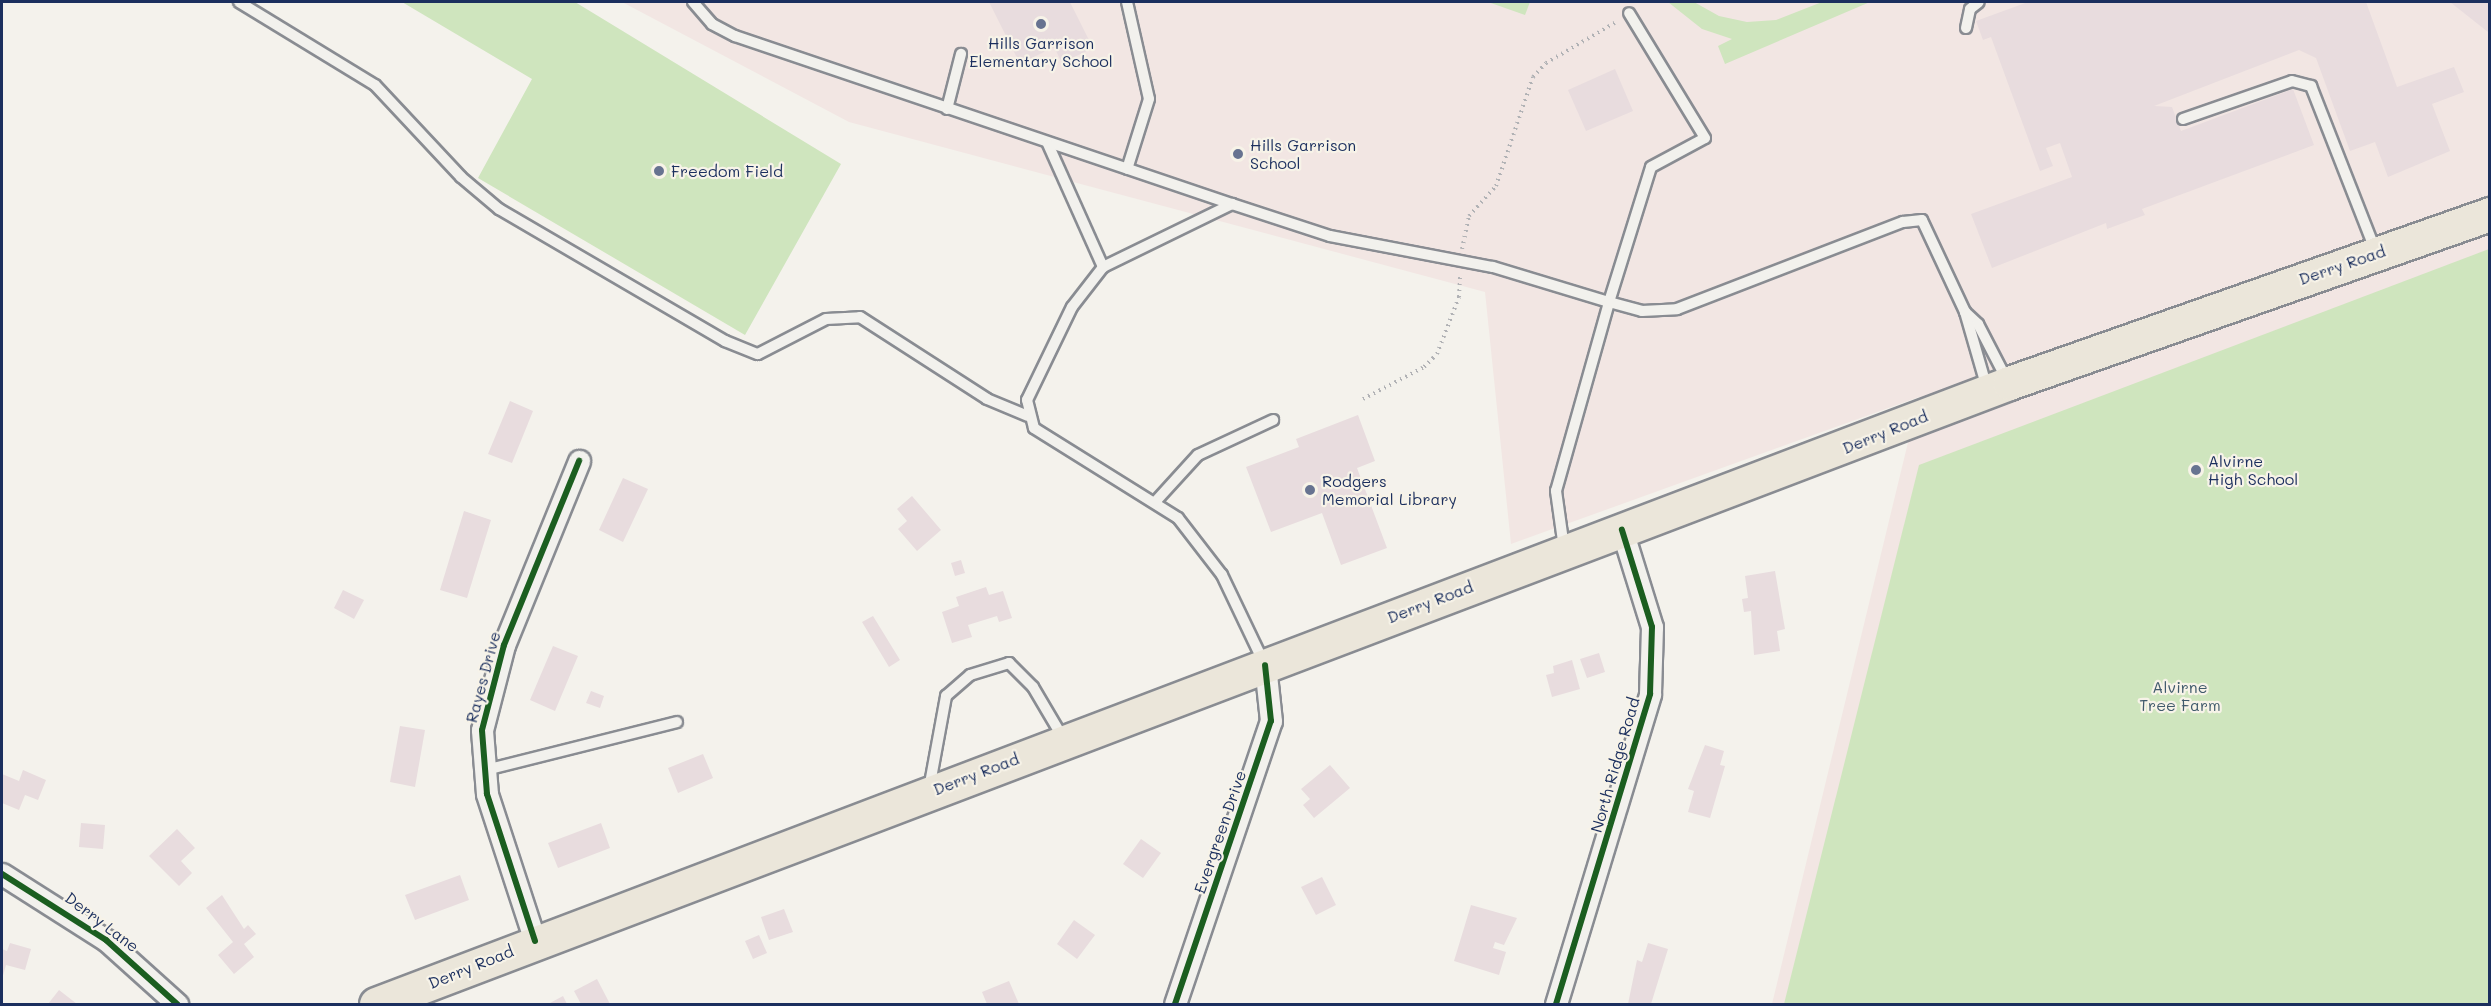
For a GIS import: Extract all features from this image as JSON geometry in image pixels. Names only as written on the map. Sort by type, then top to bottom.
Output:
[{"type":"main road","name":"Derry Road","points":[[376,1005],[535,941],[1999,387],[2376,252],[2490,214]]},
{"type":"street","name":"Rayes Drive","points":[[535,941],[481,771],[485,709],[504,645],[579,461]]},
{"type":"street","name":"North Ridge Road","points":[[1556,1005],[1650,694],[1652,627],[1622,530]]},
{"type":"street","name":"Evergreen Drive","points":[[1176,1005],[1271,721],[1265,665]]},
{"type":"street","name":"Derry Lane","points":[[2,874],[106,940],[177,1005]]},
{"type":"lane","points":[[239,2],[375,85],[461,177],[499,209],[725,341],[758,354],[826,319],[860,317],[987,399],[1028,416],[1051,440],[1156,501],[1209,554],[1265,665]]},
{"type":"lane","points":[[693,2],[712,24],[735,36],[1048,144],[1329,236],[1460,260],[1642,311],[1677,309],[1912,219],[1922,220],[1930,230],[1999,387]]},
{"type":"lane","points":[[1127,2],[1149,99],[1127,169]]},
{"type":"lane","points":[[1966,28],[1970,9],[1979,2]]},
{"type":"lane","points":[[1565,552],[1556,491],[1609,302],[1651,167],[1705,138],[1629,13]]},
{"type":"lane","points":[[947,109],[961,54]]},
{"type":"lane","points":[[2183,119],[2292,81],[2311,86],[2376,252]]},
{"type":"lane","points":[[1048,144],[1103,267]]},
{"type":"lane","points":[[1028,416],[1033,383],[1072,307],[1103,267],[1232,204]]},
{"type":"lane","points":[[1965,312],[1984,333],[1999,387]]},
{"type":"lane","points":[[1156,501],[1198,455],[1273,420]]},
{"type":"lane","points":[[929,792],[946,696],[970,675],[1009,663],[1033,687],[1065,741]]},
{"type":"lane","points":[[481,771],[677,722]]},
{"type":"path","points":[[1363,399],[1415,372],[1437,354],[1459,297],[1460,260],[1465,226],[1496,186],[1533,77],[1546,63],[1629,13]]},
{"type":"shaded area","name":"Alvirne High School","points":[[622,2],[2489,2],[2489,1004],[1772,1004],[1919,397],[1511,544],[1485,292],[849,122]]},
{"type":"green space","name":"Freedom Field","points":[[402,2],[575,2],[841,164],[745,335],[478,178],[532,79]]},
{"type":"green space","points":[[1488,2],[1530,2],[1525,15]]},
{"type":"green space","points":[[1668,2],[1694,2],[1719,16],[1747,22],[1776,20],[1822,2],[1870,2],[1725,64],[1718,46],[1732,39],[1702,29]]},
{"type":"green space","name":"Alvirne Tree Farm","points":[[2489,249],[2489,1004],[1784,1004],[1919,465]]},
{"type":"building","name":"Hills Garrison Elementary School","points":[[989,2],[1070,2],[1093,48],[1062,63],[1054,47],[1020,64]]},
{"type":"building","points":[[2028,2],[2366,2],[2397,87],[2454,67],[2464,92],[2432,104],[2450,151],[2388,177],[2375,142],[2350,151],[2316,58],[2299,50],[2154,106],[2172,107],[2181,131],[2293,89],[2314,145],[2142,209],[2145,215],[2107,229],[2106,223],[1992,268],[1971,214],[2072,177],[2060,143],[2046,148],[2053,166],[2040,171],[1991,37],[1983,40],[1976,21]]},
{"type":"building","points":[[2450,2],[2490,2],[2490,31],[2488,32]]},
{"type":"building","points":[[1615,69],[1633,111],[1586,131],[1568,90]]},
{"type":"building","points":[[510,401],[533,411],[512,463],[488,454]]},
{"type":"building","name":"Rodgers Memorial Library","points":[[1358,415],[1375,461],[1357,468],[1387,548],[1341,565],[1322,513],[1271,532],[1246,467],[1299,447],[1296,439]]},
{"type":"building","points":[[623,478],[648,489],[623,542],[599,530]]},
{"type":"building","points":[[912,496],[941,530],[917,551],[898,529],[907,521],[897,509]]},
{"type":"building","points":[[464,511],[491,520],[467,598],[440,590]]},
{"type":"building","points":[[961,560],[965,573],[955,576],[951,563]]},
{"type":"building","points":[[1775,571],[1785,629],[1777,631],[1780,651],[1754,655],[1751,611],[1744,612],[1742,599],[1748,598],[1745,576]]},
{"type":"building","points":[[986,587],[989,595],[1003,591],[1012,618],[999,622],[997,616],[968,625],[972,637],[952,643],[942,612],[959,606],[956,597]]},
{"type":"building","points":[[343,590],[364,600],[354,619],[334,608]]},
{"type":"building","points":[[873,616],[900,660],[889,667],[862,622]]},
{"type":"building","points":[[553,646],[578,656],[555,711],[530,700]]},
{"type":"building","points":[[1599,653],[1605,672],[1587,678],[1580,659]]},
{"type":"building","points":[[1572,660],[1580,689],[1552,697],[1546,675],[1554,673],[1553,666]]},
{"type":"building","points":[[591,691],[604,696],[600,708],[586,703]]},
{"type":"building","points":[[400,726],[425,730],[415,787],[390,782]]},
{"type":"building","points":[[1705,745],[1724,751],[1720,765],[1725,766],[1710,818],[1688,812],[1694,791],[1688,789]]},
{"type":"building","points":[[703,754],[713,778],[678,793],[668,768]]},
{"type":"building","points":[[1330,765],[1350,788],[1314,818],[1303,805],[1310,799],[1301,789]]},
{"type":"building","points":[[23,770],[46,780],[38,800],[25,795],[19,810],[2,803],[2,774],[19,781]]},
{"type":"building","points":[[81,823],[105,825],[103,849],[79,847]]},
{"type":"building","points":[[601,823],[610,848],[558,868],[548,843]]},
{"type":"building","points":[[177,829],[195,848],[181,861],[192,873],[179,886],[149,856]]},
{"type":"building","points":[[1141,839],[1161,853],[1143,878],[1123,864]]},
{"type":"building","points":[[460,875],[469,900],[415,920],[405,895]]},
{"type":"building","points":[[1322,877],[1336,905],[1316,915],[1301,887]]},
{"type":"building","points":[[222,895],[244,929],[248,925],[256,934],[244,944],[254,957],[234,974],[218,955],[233,942],[206,908]]},
{"type":"building","points":[[1471,905],[1517,918],[1504,945],[1495,942],[1493,948],[1506,952],[1499,975],[1454,961]]},
{"type":"building","points":[[784,909],[793,932],[769,940],[761,917]]},
{"type":"building","points":[[1074,920],[1095,935],[1077,959],[1057,944]]},
{"type":"building","points":[[759,935],[767,953],[753,959],[745,941]]},
{"type":"building","points":[[10,943],[31,949],[25,970],[6,965],[2,979],[2,949],[7,951]]},
{"type":"building","points":[[1648,943],[1668,949],[1651,1004],[1628,1004],[1637,960],[1642,962]]},
{"type":"building","points":[[597,979],[610,1004],[581,1004],[574,991]]},
{"type":"building","points":[[1009,981],[1019,1004],[987,1004],[982,992]]},
{"type":"building","points":[[59,990],[77,1004],[48,1004]]},
{"type":"building","points":[[563,996],[567,1004],[550,1003]]},
{"type":"cycle path","points":[[535,941],[487,794],[482,730],[504,645],[579,461]]},
{"type":"cycle path","points":[[1556,1004],[1650,694],[1652,627],[1622,530]]},
{"type":"cycle path","points":[[1175,1004],[1271,721],[1265,665]]},
{"type":"cycle path","points":[[2,874],[106,940],[177,1004]]},
{"type":"place","name":"Hills Garrison Elementary School","points":[[1041,24]]},
{"type":"place","name":"Hills Garrison School","points":[[1238,154]]},
{"type":"place","name":"Freedom Field","points":[[659,171]]},
{"type":"place","name":"Alvirne High School","points":[[2196,470]]},
{"type":"place","name":"Rodgers Memorial Library","points":[[1310,490]]}]
